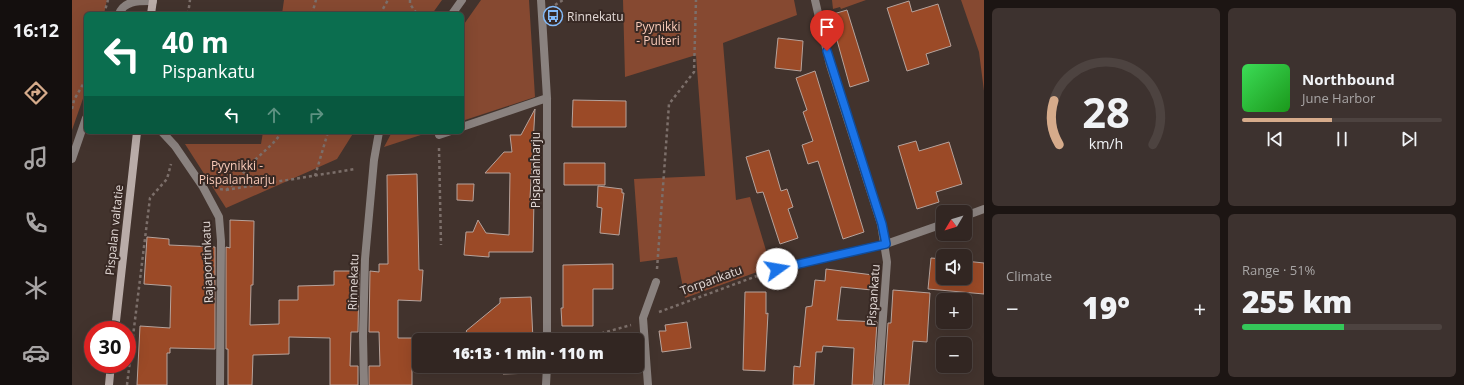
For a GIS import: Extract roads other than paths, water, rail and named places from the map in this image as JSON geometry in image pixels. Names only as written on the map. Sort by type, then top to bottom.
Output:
[{"type":"main road","points":[[151,12],[153,0]]},
{"type":"main road","name":"Pispalan valtatie","points":[[116,321],[137,134]]},
{"type":"main road","points":[[109,385],[110,373]]},
{"type":"street","points":[[120,12],[126,4],[136,1],[153,0]]},
{"type":"street","points":[[453,12],[462,0]]},
{"type":"street","name":"Pispalanharju","points":[[541,0],[546,98],[547,333]]},
{"type":"street","name":"Pispankatu","points":[[815,0],[830,65],[882,224],[886,244],[887,262],[878,385]]},
{"type":"street","points":[[464,126],[546,98]]},
{"type":"street","points":[[72,159],[84,124]]},
{"type":"street","name":"Rajaportinkatu","points":[[164,134],[175,146],[203,187],[219,217],[221,241],[220,385]]},
{"type":"street","name":"Rinnekatu","points":[[364,385],[363,336],[365,259],[374,160],[379,134]]},
{"type":"street","points":[[972,213],[984,209]]},
{"type":"street","points":[[777,269],[886,244],[936,226]]},
{"type":"street","points":[[648,385],[643,318],[656,282]]},
{"type":"street","points":[[546,385],[547,373]]},
{"type":"place","name":"Rinnekatu","points":[[553,16]]},
{"type":"park label","name":"Pyynikki - Pulteri","points":[[658,33]]},
{"type":"park label","name":"Pyynikki - Pispalanharju","points":[[237,172]]}]
